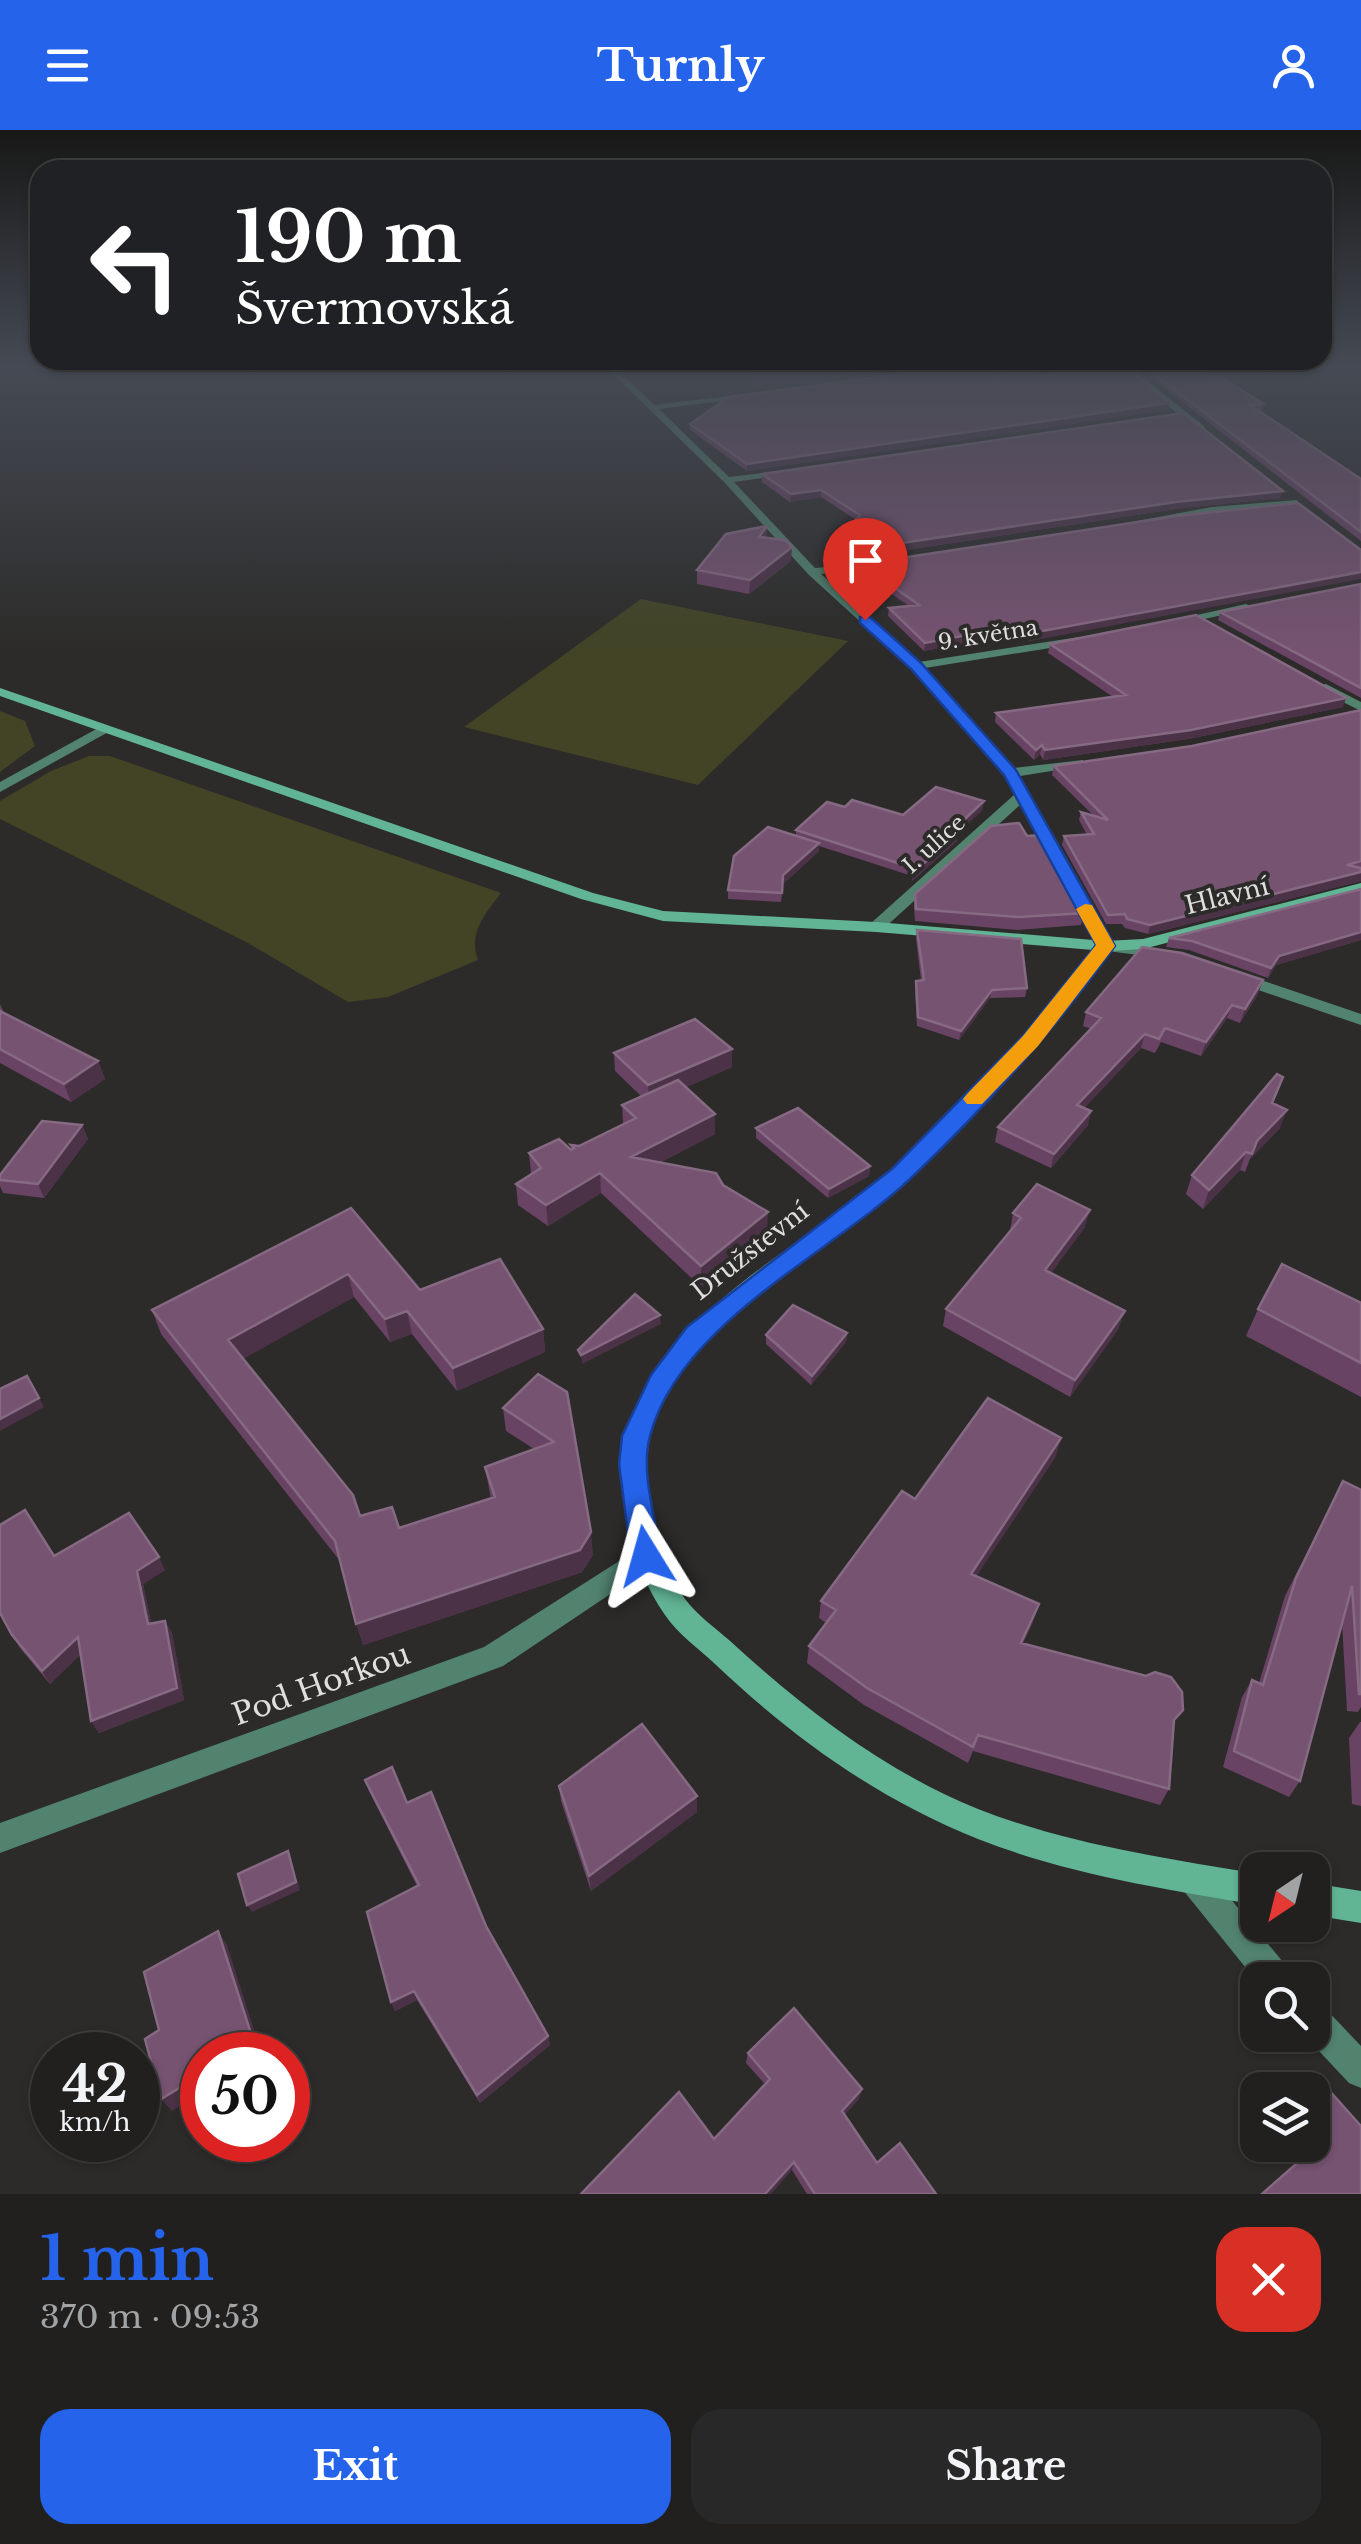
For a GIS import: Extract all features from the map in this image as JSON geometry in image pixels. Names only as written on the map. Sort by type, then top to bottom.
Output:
[{"type":"main road","points":[[0,692],[587,896],[663,916],[876,927],[1105,946]]},
{"type":"main road","name":"Hlavní","points":[[1105,946],[1143,944],[1361,888]]},
{"type":"main road","name":"Družstevní","points":[[1105,946],[1030,1041],[900,1175],[696,1334],[660,1382],[636,1436],[633,1464],[646,1556],[676,1610],[750,1681],[820,1735],[907,1789],[1006,1834],[1240,1887]]},
{"type":"main road","points":[[1330,1902],[1361,1907]]},
{"type":"street","points":[[707,461],[812,572],[916,666],[1011,773],[1105,946],[1182,958]]},
{"type":"street","points":[[727,480],[803,469]]},
{"type":"street","points":[[1283,492],[1313,515]]},
{"type":"street","points":[[1117,525],[1212,510],[1297,503]]},
{"type":"street","points":[[812,572],[890,563]]},
{"type":"street","points":[[1159,624],[1270,602]]},
{"type":"street","points":[[1197,617],[1213,626]]},
{"type":"street","name":"9. května","points":[[916,666],[1084,638]]},
{"type":"street","points":[[1312,680],[1361,709]]},
{"type":"street","points":[[1342,715],[1361,709]]},
{"type":"street","points":[[0,788],[105,730]]},
{"type":"street","points":[[1011,773],[1090,762]]},
{"type":"street","name":"I. ulice","points":[[876,927],[1021,796]]},
{"type":"street","points":[[1218,970],[1361,1020]]},
{"type":"street","name":"Pod Horkou","points":[[0,1838],[493,1656],[646,1556]]},
{"type":"street","points":[[1194,1879],[1261,1962]]},
{"type":"street","points":[[1330,2038],[1361,2071]]},
{"type":"green space","points":[[641,599],[848,641],[698,785],[464,727]]},
{"type":"green space","points":[[0,711],[25,721],[35,746],[0,772]]},
{"type":"green space","points":[[89,756],[110,756],[501,893],[477,932],[478,960],[388,997],[348,1002],[248,943],[0,819],[0,801],[51,771]]},
{"type":"building","points":[[850,461],[1245,461],[1283,491],[1176,502],[855,550],[838,539],[860,515],[821,490],[791,494],[762,474]]},
{"type":"building","points":[[1268,461],[1334,461],[1361,479],[1361,532]]},
{"type":"building","points":[[1298,503],[1361,550],[1361,572],[1032,633],[1020,625],[925,643],[889,608],[919,605],[861,564],[1177,516]]},
{"type":"building","points":[[767,526],[759,537],[785,540],[792,547],[750,580],[697,570],[726,534]]},
{"type":"building","points":[[1361,584],[1361,688],[1220,612]]},
{"type":"building","points":[[1196,615],[1346,698],[1191,730],[1045,750],[1042,745],[1036,750],[996,713],[1126,695],[1050,644]]},
{"type":"building","points":[[1361,710],[1361,861],[1347,865],[1361,868],[1361,872],[1150,925],[1127,919],[1125,914],[1108,915],[1064,836],[1094,834],[1081,812],[1108,820],[1054,766],[1192,746]]},
{"type":"building","points":[[936,787],[984,801],[950,833],[958,833],[913,873],[913,868],[796,830],[827,802],[845,807],[852,800],[903,815]]},
{"type":"building","points":[[1019,823],[1027,836],[1042,835],[1084,913],[1019,917],[916,909],[915,894],[991,826]]},
{"type":"building","points":[[768,827],[819,843],[783,875],[782,893],[728,890],[734,856]]},
{"type":"building","points":[[1361,889],[1361,932],[1279,956],[1271,968],[1192,941],[1169,938]]},
{"type":"building","points":[[917,930],[1021,939],[1027,988],[992,990],[961,1031],[918,1017],[916,981],[924,980]]},
{"type":"building","points":[[1142,947],[1182,953],[1263,980],[1245,1009],[1232,1005],[1206,1042],[1165,1028],[1159,1039],[1145,1034],[1077,1105],[1091,1111],[1054,1154],[998,1127],[1101,1018],[1086,1012]]},
{"type":"building","points":[[0,1011],[98,1061],[64,1084],[0,1049]]},
{"type":"building","points":[[695,1019],[732,1049],[648,1085],[614,1053]]},
{"type":"building","points":[[1277,1074],[1283,1077],[1272,1103],[1287,1110],[1257,1141],[1252,1154],[1246,1152],[1209,1190],[1192,1175]]},
{"type":"building","points":[[678,1080],[715,1114],[631,1157],[716,1173],[723,1185],[768,1212],[701,1266],[600,1173],[546,1205],[516,1184],[541,1168],[529,1153],[559,1139],[571,1150],[571,1145],[579,1146],[636,1118],[622,1105]]},
{"type":"building","points":[[798,1108],[870,1166],[829,1189],[756,1128]]},
{"type":"building","points":[[42,1121],[82,1125],[38,1184],[0,1180],[0,1175]]},
{"type":"building","points":[[1037,1184],[1090,1210],[1045,1270],[1125,1311],[1075,1380],[946,1309],[1021,1218],[1013,1213]]},
{"type":"building","points":[[351,1208],[420,1290],[500,1259],[543,1329],[453,1368],[407,1311],[385,1319],[348,1274],[228,1340],[353,1495],[360,1516],[392,1507],[399,1528],[495,1497],[485,1467],[554,1442],[503,1408],[538,1374],[567,1392],[591,1532],[580,1550],[356,1624],[335,1541],[152,1310]]},
{"type":"building","points":[[1282,1264],[1361,1303],[1361,1363],[1258,1309]]},
{"type":"building","points":[[635,1294],[660,1315],[581,1355],[578,1350]]},
{"type":"building","points":[[793,1305],[847,1333],[812,1376],[766,1335]]},
{"type":"building","points":[[27,1376],[39,1398],[0,1419],[0,1389]]},
{"type":"building","points":[[988,1398],[1061,1438],[971,1574],[1039,1604],[1021,1643],[1146,1676],[1155,1672],[1171,1677],[1182,1692],[1183,1710],[1174,1720],[1169,1789],[978,1735],[973,1747],[867,1688],[809,1646],[836,1610],[821,1601],[902,1491],[915,1499]]},
{"type":"building","points":[[1343,1481],[1361,1490],[1361,1694],[1352,1586],[1300,1781],[1234,1751],[1252,1680],[1263,1685],[1296,1578]]},
{"type":"building","points":[[25,1510],[54,1556],[129,1513],[159,1557],[137,1571],[148,1624],[165,1621],[177,1688],[91,1721],[78,1637],[42,1671],[12,1635],[0,1613],[0,1525]]},
{"type":"building","points":[[642,1724],[697,1796],[589,1876],[559,1786]]},
{"type":"building","points":[[392,1767],[407,1803],[431,1792],[486,1926],[548,2036],[477,2095],[414,1991],[391,2002],[367,1912],[419,1885],[365,1780]]},
{"type":"building","points":[[288,1851],[296,1882],[247,1905],[238,1874]]},
{"type":"building","points":[[218,1931],[250,2032],[180,2032],[180,2087],[161,2099],[160,2032],[156,2032],[159,2030],[144,1972]]},
{"type":"building","points":[[794,2008],[862,2089],[842,2111],[877,2163],[900,2143],[936,2194],[815,2194],[794,2162],[765,2194],[581,2194],[679,2092],[714,2139],[770,2079],[748,2053]]},
{"type":"building","points":[[1330,2091],[1361,2126],[1361,2194],[1262,2194],[1298,2162],[1330,2162]]},
{"type":"slow traffic","points":[[974,1099],[1030,1041],[1105,946],[1085,909]]},
{"type":"route","points":[[646,1556],[633,1464],[636,1436],[660,1382],[696,1334],[900,1175],[1030,1041],[1105,946],[1011,773],[916,666],[865,620]]}]
